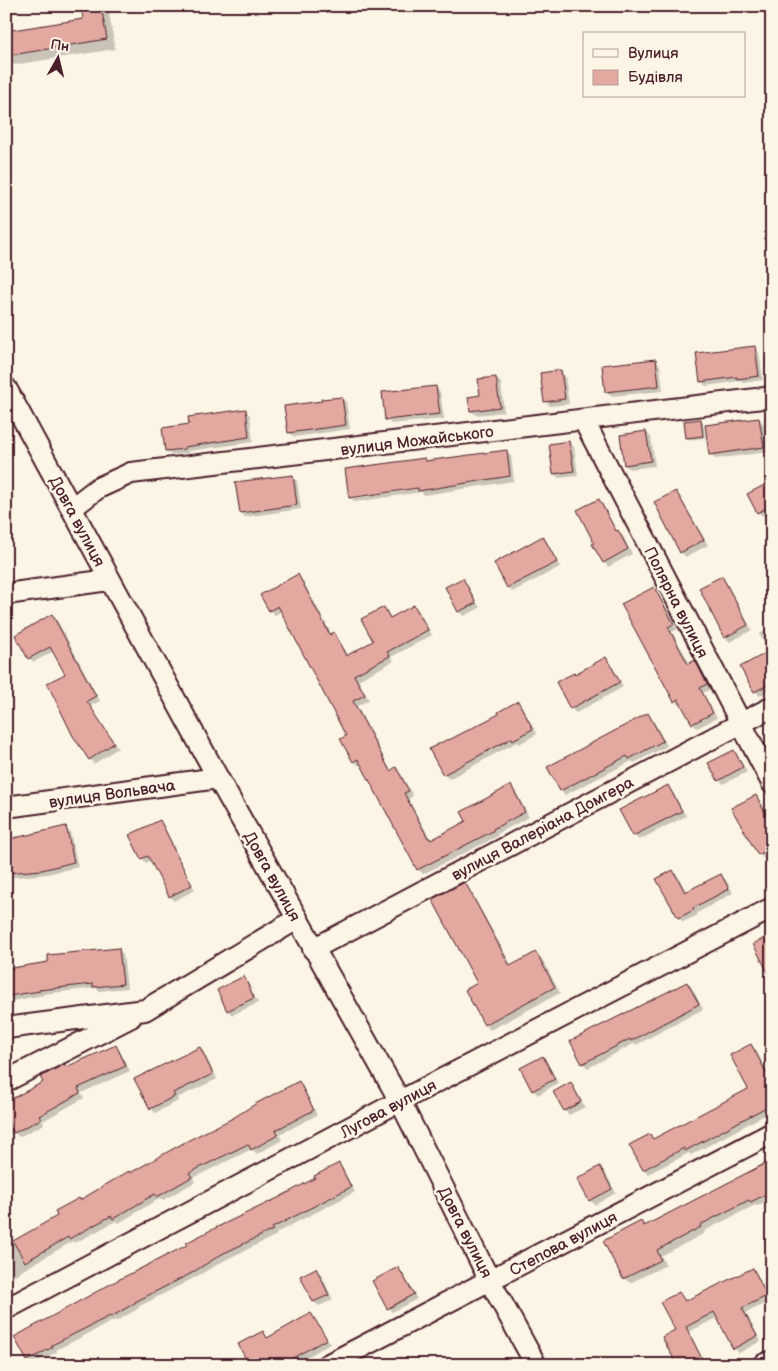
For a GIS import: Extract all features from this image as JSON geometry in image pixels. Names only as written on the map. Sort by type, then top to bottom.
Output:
[{"type":"street","name":"Довга вулиця","points":[[6,388],[218,778],[400,1101],[490,1281],[536,1365]]},
{"type":"street","name":"вулиця Можайського","points":[[72,508],[98,488],[131,474],[772,397]]},
{"type":"street","name":"Полярна вулиця","points":[[584,421],[772,783]]},
{"type":"street","points":[[6,594],[109,580]]},
{"type":"street","name":"вулиця Валеріана Домгера","points":[[313,948],[772,707]]},
{"type":"street","name":"вулиця Вольвача","points":[[6,807],[218,778]]},
{"type":"street","name":"Лугова вулиця","points":[[6,1309],[400,1101],[772,908]]},
{"type":"street","points":[[6,1081],[145,1010],[297,919]]},
{"type":"street","points":[[6,1028],[145,1010]]},
{"type":"street","name":"Степова вулиця","points":[[326,1365],[772,1133]]},
{"type":"street","points":[[763,1365],[772,1360]]},
{"type":"building","points":[[81,6],[101,6],[107,39],[6,56],[6,31],[83,19]]},
{"type":"building","points":[[755,346],[759,376],[700,382],[696,353]]},
{"type":"building","points":[[656,359],[659,386],[605,392],[602,365]]},
{"type":"building","points":[[561,370],[565,399],[544,402],[540,373]]},
{"type":"building","points":[[496,377],[500,407],[470,411],[468,397],[480,395],[478,379]]},
{"type":"building","points":[[436,386],[440,414],[385,420],[382,392]]},
{"type":"building","points":[[342,397],[346,425],[288,433],[284,406]]},
{"type":"building","points":[[246,409],[249,437],[165,451],[162,428],[189,424],[188,417]]},
{"type":"building","points":[[759,418],[764,447],[709,455],[705,425]]},
{"type":"building","points":[[701,419],[703,436],[686,438],[684,421]]},
{"type":"building","points":[[646,431],[651,461],[624,465],[620,435]]},
{"type":"building","points":[[569,441],[574,471],[553,474],[549,444]]},
{"type":"building","points":[[507,450],[510,476],[418,491],[418,488],[349,498],[345,469],[425,458],[425,461]]},
{"type":"building","points":[[293,475],[297,505],[240,513],[235,482]]},
{"type":"building","points":[[772,481],[772,505],[757,513],[747,494]]},
{"type":"building","points":[[676,491],[704,540],[680,553],[654,502]]},
{"type":"building","points":[[599,499],[628,549],[603,563],[592,544],[594,543],[577,510]]},
{"type":"building","points":[[543,536],[557,562],[507,588],[494,563]]},
{"type":"building","points":[[298,574],[330,635],[334,632],[346,656],[373,641],[361,619],[384,607],[390,618],[414,605],[428,630],[387,652],[390,656],[354,675],[365,695],[353,701],[390,771],[396,767],[409,791],[404,793],[428,838],[431,840],[466,821],[461,812],[511,785],[525,812],[493,829],[493,831],[417,870],[358,759],[353,762],[340,739],[346,736],[278,606],[269,611],[260,595]]},
{"type":"building","points":[[722,576],[748,625],[724,638],[699,588]]},
{"type":"building","points":[[463,578],[476,603],[458,612],[445,587]]},
{"type":"building","points":[[654,587],[674,624],[668,627],[688,664],[695,660],[707,684],[700,688],[713,713],[692,724],[678,699],[674,702],[621,604]]},
{"type":"building","points":[[52,614],[96,696],[87,701],[114,743],[89,760],[73,736],[47,683],[65,674],[50,647],[28,659],[15,635]]},
{"type":"building","points":[[764,654],[772,669],[772,683],[754,692],[740,667]]},
{"type":"building","points":[[606,657],[620,682],[570,709],[556,682]]},
{"type":"building","points":[[518,701],[533,729],[513,740],[512,738],[443,775],[429,749],[499,714],[498,712]]},
{"type":"building","points":[[648,713],[663,741],[629,759],[627,756],[560,791],[547,767]]},
{"type":"building","points":[[734,750],[743,767],[718,781],[708,763]]},
{"type":"building","points":[[668,785],[682,811],[633,836],[619,810]]},
{"type":"building","points":[[756,795],[772,826],[772,848],[758,855],[731,808]]},
{"type":"building","points":[[160,820],[192,885],[169,897],[148,856],[141,859],[129,835]]},
{"type":"building","points":[[66,826],[74,862],[42,870],[6,873],[6,840]]},
{"type":"building","points":[[673,870],[685,892],[721,874],[729,889],[678,918],[656,879]]},
{"type":"building","points":[[465,882],[510,966],[536,952],[555,987],[484,1025],[465,990],[477,983],[432,899]]},
{"type":"building","points":[[772,934],[772,980],[753,944]]},
{"type":"building","points":[[119,948],[123,984],[93,987],[93,984],[39,990],[8,996],[6,969],[48,962],[48,955]]},
{"type":"building","points":[[244,976],[254,998],[227,1011],[217,990]]},
{"type":"building","points":[[687,982],[699,1004],[631,1041],[630,1039],[582,1064],[570,1041]]},
{"type":"building","points":[[751,1044],[772,1083],[772,1104],[685,1151],[684,1148],[643,1170],[629,1145],[650,1134],[653,1139],[748,1089],[730,1055]]},
{"type":"building","points":[[116,1045],[126,1066],[78,1088],[80,1093],[39,1116],[41,1119],[14,1133],[6,1119],[6,1102],[43,1082],[40,1077],[65,1064],[66,1067]]},
{"type":"building","points":[[200,1047],[213,1074],[173,1093],[175,1096],[150,1109],[134,1079]]},
{"type":"building","points":[[543,1056],[555,1079],[532,1091],[520,1068]]},
{"type":"building","points":[[299,1081],[314,1110],[276,1130],[278,1135],[251,1150],[248,1144],[189,1173],[192,1177],[157,1197],[155,1194],[113,1219],[111,1216],[69,1239],[68,1237],[25,1262],[13,1241],[57,1216],[55,1211],[79,1198],[80,1200],[129,1171],[130,1173]]},
{"type":"building","points":[[571,1082],[581,1102],[564,1111],[553,1092]]},
{"type":"building","points":[[772,1160],[772,1191],[751,1202],[749,1200],[700,1225],[701,1227],[657,1250],[661,1260],[623,1279],[603,1241],[641,1221],[644,1226]]},
{"type":"building","points":[[339,1163],[351,1187],[272,1228],[273,1230],[222,1254],[190,1274],[135,1302],[111,1317],[52,1345],[53,1347],[27,1361],[14,1337],[116,1281],[187,1245],[186,1243],[278,1198]]},
{"type":"building","points":[[600,1166],[612,1189],[589,1201],[577,1179]]},
{"type":"building","points":[[398,1267],[414,1294],[387,1309],[372,1281]]},
{"type":"building","points":[[316,1268],[329,1295],[313,1302],[300,1276]]},
{"type":"building","points":[[753,1268],[767,1296],[742,1308],[757,1336],[733,1349],[714,1312],[686,1327],[705,1365],[677,1365],[662,1337],[675,1330],[660,1302],[679,1292],[685,1301]]},
{"type":"building","points":[[311,1313],[327,1339],[280,1365],[249,1365],[238,1344],[263,1331],[267,1338]]}]
